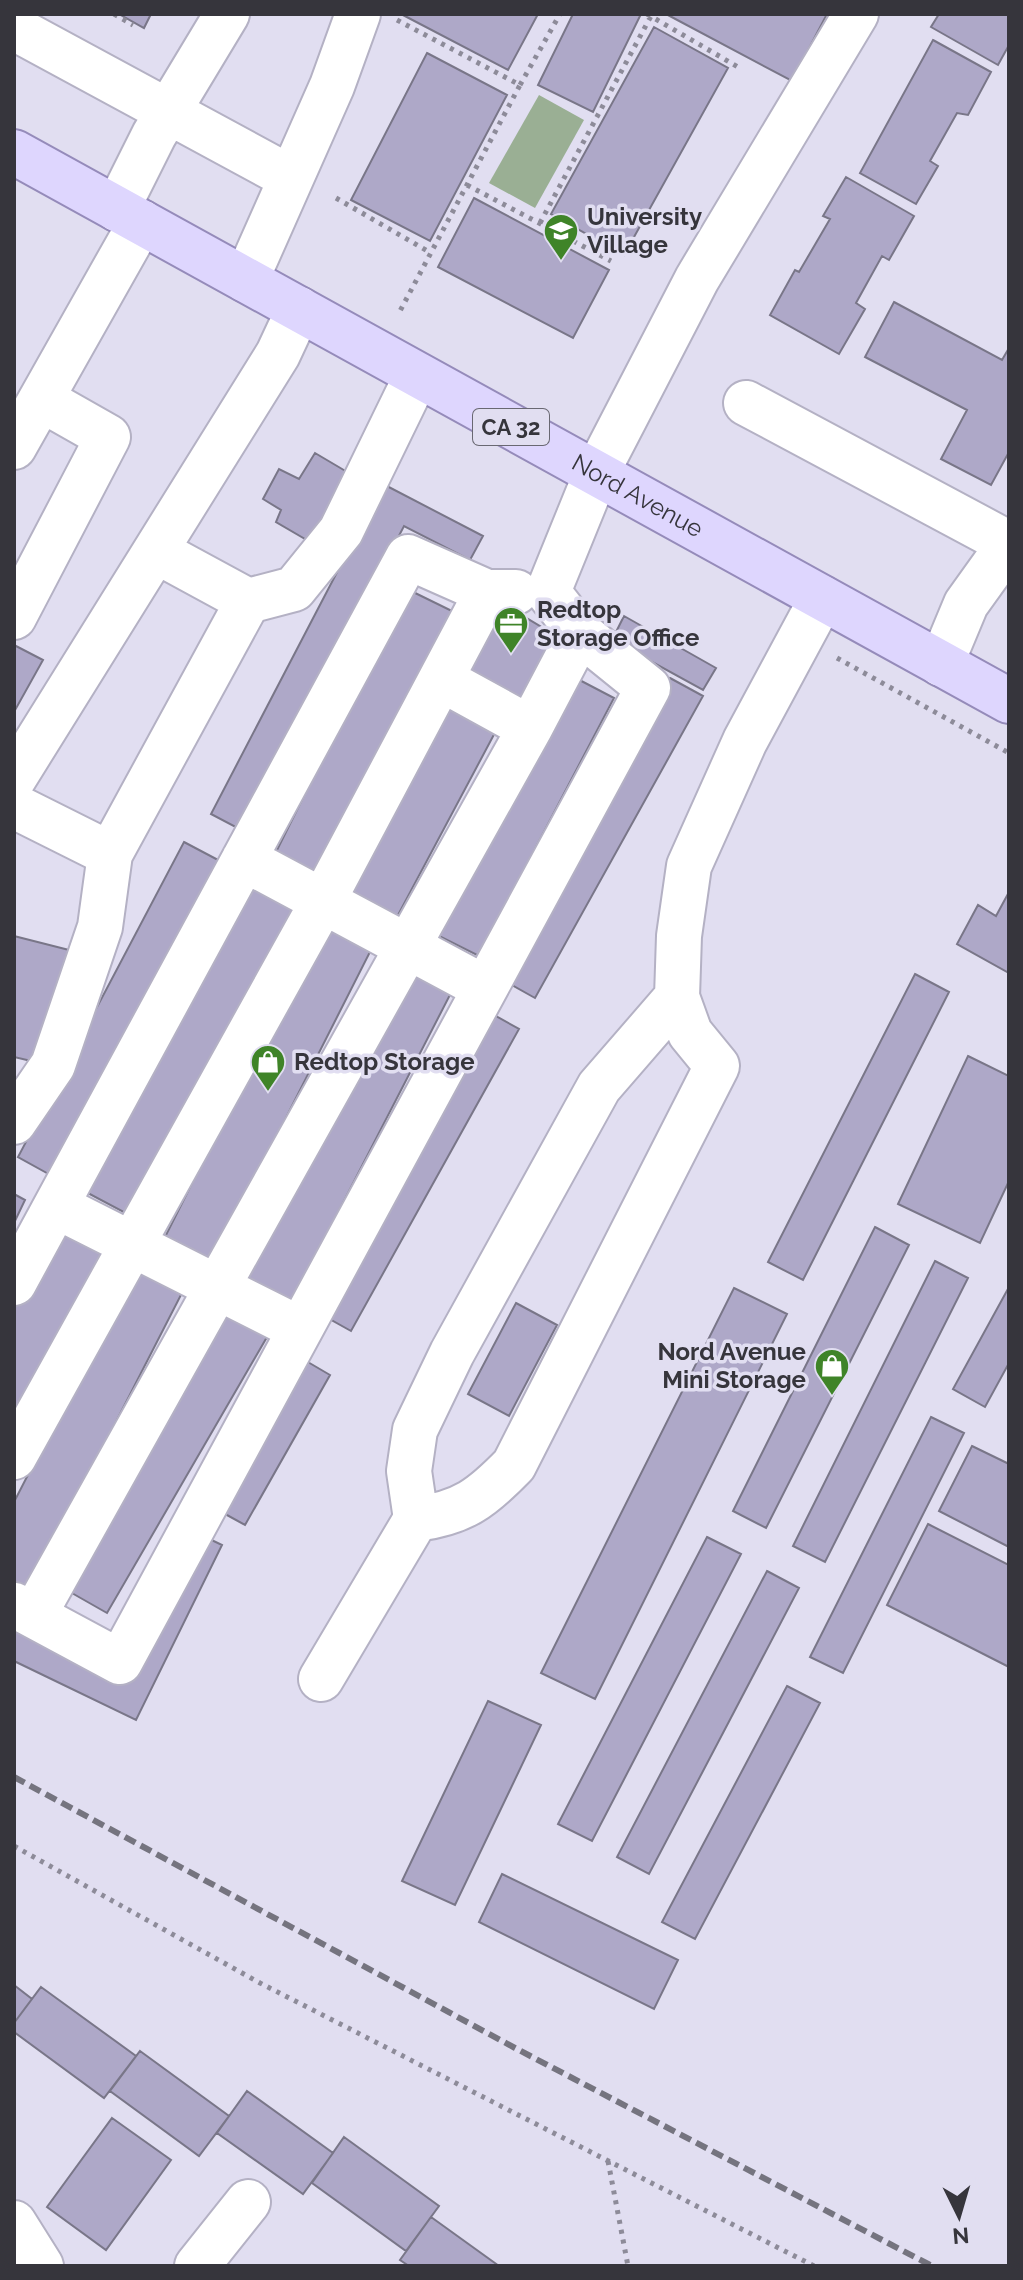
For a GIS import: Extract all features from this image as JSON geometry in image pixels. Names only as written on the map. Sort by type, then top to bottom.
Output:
[{"type":"main road","name":"Nord Avenue","points":[[14,152],[1009,701]]},
{"type":"lane","points":[[14,447],[41,399],[129,216],[154,135],[227,14]]},
{"type":"lane","points":[[246,280],[332,86],[358,14]]},
{"type":"lane","points":[[548,592],[596,474],[697,279],[856,14]]},
{"type":"lane","points":[[14,28],[291,178]]},
{"type":"lane","points":[[14,778],[278,354],[299,309]]},
{"type":"lane","points":[[156,551],[248,601],[294,589],[341,531],[417,375]]},
{"type":"lane","points":[[14,617],[108,437],[41,399]]},
{"type":"lane","points":[[746,403],[1009,542],[966,604],[941,664]]},
{"type":"lane","points":[[14,1283],[408,557],[487,592],[548,592]]},
{"type":"lane","points":[[14,1457],[323,901],[487,592]]},
{"type":"lane","points":[[548,592],[580,633],[648,688],[120,1662],[24,1610],[218,1288],[580,633]]},
{"type":"lane","points":[[416,1519],[446,1515],[487,1493],[514,1465],[717,1066],[690,1033],[677,997],[679,936],[689,866],[745,741],[822,598]]},
{"type":"lane","points":[[14,1122],[53,1065],[100,927],[110,854],[248,601]]},
{"type":"lane","points":[[441,679],[530,728]]},
{"type":"lane","points":[[14,806],[110,854]]},
{"type":"lane","points":[[244,859],[485,988]]},
{"type":"lane","points":[[321,1679],[416,1519],[409,1471],[415,1430],[452,1353],[599,1087],[677,997]]},
{"type":"lane","points":[[56,1206],[300,1329]]},
{"type":"lane","points":[[197,2266],[248,2202]]},
{"type":"path","points":[[114,14],[133,25]]},
{"type":"path","points":[[386,14],[520,85]]},
{"type":"path","points":[[400,311],[560,14]]},
{"type":"path","points":[[540,223],[649,15],[738,67]]},
{"type":"path","points":[[467,185],[611,261]]},
{"type":"path","points":[[336,198],[431,253]]},
{"type":"path","points":[[801,638],[1009,753]]},
{"type":"path","points":[[14,1846],[260,1983],[814,2266]]},
{"type":"path","points":[[608,2161],[628,2266]]},
{"type":"shaded area","points":[[539,95],[584,120],[535,208],[489,183]]},
{"type":"building","points":[[119,14],[151,14],[144,28]]},
{"type":"building","points":[[401,14],[538,14],[508,70]]},
{"type":"building","points":[[573,14],[641,14],[593,112],[538,85]]},
{"type":"building","points":[[666,14],[827,14],[792,81]]},
{"type":"building","points":[[939,14],[1009,14],[1009,45],[998,65],[931,27]]},
{"type":"building","points":[[654,27],[728,68],[624,255],[551,214]]},
{"type":"building","points":[[933,40],[991,72],[968,115],[957,113],[930,161],[938,166],[916,204],[860,173]]},
{"type":"building","points":[[427,53],[507,95],[430,241],[351,200]]},
{"type":"building","points":[[846,177],[914,216],[889,260],[882,256],[856,303],[865,309],[839,354],[770,315],[795,270],[799,272],[830,219],[823,216]]},
{"type":"building","points":[[474,198],[609,270],[573,338],[438,267]]},
{"type":"building","points":[[894,302],[1002,360],[1009,348],[1009,452],[991,485],[941,459],[967,410],[865,357]]},
{"type":"building","points":[[315,453],[359,479],[317,546],[276,522],[281,510],[263,499],[279,469],[299,479]]},
{"type":"building","points":[[383,484],[483,536],[470,560],[404,526],[245,832],[211,814]]},
{"type":"building","points":[[407,589],[456,613],[324,876],[276,852]]},
{"type":"building","name":"Redtop Storage Office","points":[[503,604],[560,638],[519,706],[462,672]]},
{"type":"building","points":[[624,616],[716,668],[703,690],[612,640]]},
{"type":"building","points":[[14,645],[43,660],[14,712]]},
{"type":"building","points":[[568,674],[614,698],[479,956],[433,933]]},
{"type":"building","points":[[670,678],[703,696],[535,998],[503,980]]},
{"type":"building","points":[[451,703],[498,727],[397,917],[350,892]]},
{"type":"building","points":[[184,842],[220,861],[54,1177],[18,1157]]},
{"type":"building","points":[[248,877],[298,903],[133,1217],[84,1191]]},
{"type":"building","points":[[1009,892],[1009,973],[957,944],[978,905],[996,916]]},
{"type":"building","points":[[325,919],[374,944],[213,1262],[165,1237]]},
{"type":"building","points":[[14,936],[73,951],[44,1064],[14,1057]]},
{"type":"building","points":[[404,964],[453,989],[290,1306],[241,1282]]},
{"type":"building","points":[[915,974],[949,992],[803,1280],[768,1262]]},
{"type":"building","points":[[487,1011],[519,1029],[351,1331],[319,1313]]},
{"type":"building","points":[[968,1056],[1009,1076],[1009,1181],[980,1243],[898,1204]]},
{"type":"building","points":[[14,1194],[25,1200],[14,1223]]},
{"type":"building","points":[[57,1220],[106,1245],[14,1428],[14,1305]]},
{"type":"building","points":[[875,1227],[909,1245],[766,1528],[733,1511]]},
{"type":"building","points":[[935,1261],[968,1278],[825,1562],[793,1546]]},
{"type":"building","points":[[136,1265],[184,1289],[30,1590],[14,1582],[14,1502]]},
{"type":"building","points":[[1009,1287],[1009,1363],[985,1407],[953,1389]]},
{"type":"building","points":[[734,1288],[787,1314],[595,1699],[541,1673]]},
{"type":"building","points":[[516,1303],[557,1325],[509,1416],[468,1394]]},
{"type":"building","points":[[224,1312],[267,1337],[107,1613],[63,1588]]},
{"type":"building","points":[[301,1358],[330,1375],[245,1525],[216,1509]]},
{"type":"building","points":[[931,1417],[964,1433],[843,1673],[810,1657]]},
{"type":"building","points":[[972,1446],[1009,1464],[1009,1547],[939,1511]]},
{"type":"building","points":[[928,1524],[1009,1565],[1009,1667],[887,1605]]},
{"type":"building","points":[[197,1533],[222,1545],[136,1720],[14,1661],[14,1623],[126,1677]]},
{"type":"building","points":[[707,1537],[741,1554],[592,1841],[558,1824]]},
{"type":"building","points":[[767,1571],[799,1588],[649,1874],[617,1857]]},
{"type":"building","points":[[787,1686],[820,1703],[695,1939],[662,1922]]},
{"type":"building","points":[[488,1701],[541,1725],[455,1905],[402,1881]]},
{"type":"building","points":[[502,1874],[678,1960],[654,2009],[479,1922]]},
{"type":"building","points":[[14,1985],[32,1999],[14,2023]]},
{"type":"building","points":[[41,1987],[136,2056],[104,2098],[14,2032],[14,2023]]},
{"type":"building","points":[[140,2051],[229,2116],[199,2156],[110,2091]]},
{"type":"building","points":[[247,2091],[333,2153],[303,2194],[217,2133]]},
{"type":"building","points":[[112,2118],[171,2160],[106,2250],[47,2207]]},
{"type":"building","points":[[344,2137],[439,2206],[406,2251],[312,2183]]},
{"type":"building","points":[[431,2217],[499,2266],[409,2266],[400,2260]]},
{"type":"railway","points":[[14,1777],[515,2048],[932,2266]]},
{"type":"place","name":"University Village","points":[[561,262]]},
{"type":"place","name":"Redtop Storage Office","points":[[511,655]]},
{"type":"place","name":"Redtop Storage","points":[[268,1093]]},
{"type":"place","name":"Nord Avenue Mini Storage","points":[[832,1397]]}]
